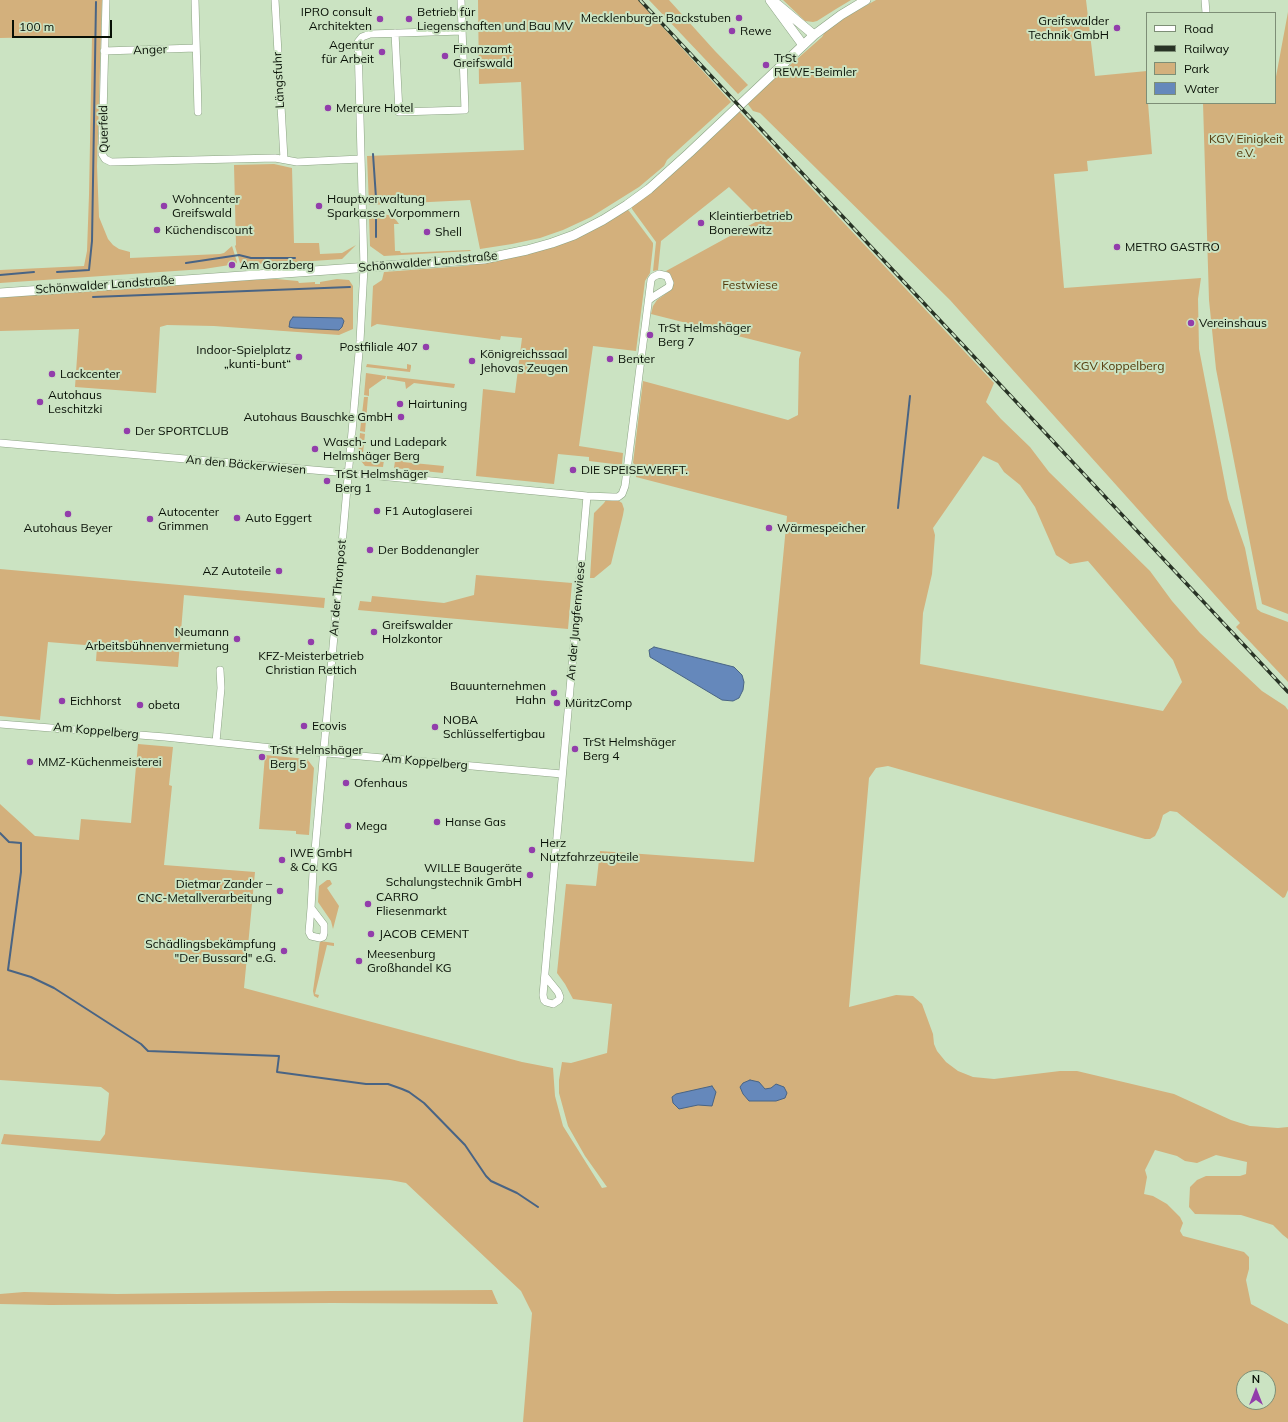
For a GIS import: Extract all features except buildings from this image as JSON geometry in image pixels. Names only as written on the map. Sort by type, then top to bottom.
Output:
[{"type":"main road","points":[[771,0],[814,35]]},
{"type":"main road","points":[[771,0],[803,45]]},
{"type":"main road","name":"Schönwalder Landstraße","points":[[0,293],[484,259],[552,243],[586,229],[628,205],[649,189],[814,35],[840,15],[866,0]]},
{"type":"street","name":"Querfeld","points":[[106,0],[102,154],[105,159],[111,162],[284,159]]},
{"type":"street","points":[[195,0],[198,112]]},
{"type":"street","name":"Längsfuhr","points":[[275,0],[284,159]]},
{"type":"street","points":[[395,33],[399,112],[465,110],[461,0]]},
{"type":"street","points":[[1205,0],[1206,12]]},
{"type":"street","points":[[364,268],[358,42],[362,37],[370,34],[462,31]]},
{"type":"street","name":"Anger","points":[[104,51],[196,48]]},
{"type":"street","points":[[284,159],[297,162],[360,159]]},
{"type":"street","name":"An der Thronpost","points":[[311,908],[315,840],[360,341],[364,268]]},
{"type":"street","points":[[587,496],[613,497],[622,494],[624,490],[649,300]]},
{"type":"street","name":"An den Bäckerwiesen","points":[[0,443],[252,466],[348,473],[587,496]]},
{"type":"street","name":"An der Jungfernwiese","points":[[545,976],[587,496]]},
{"type":"street","points":[[216,742],[221,688],[220,670]]},
{"type":"street","name":"Am Koppelberg","points":[[0,724],[216,742],[562,774]]},
{"type":"green space","points":[[0,0],[102,0],[97,166],[99,217],[108,239],[113,245],[119,249],[130,252],[130,258],[220,254],[224,253],[232,246],[237,262],[236,264],[204,269],[0,283],[0,270],[84,266],[87,251],[89,195],[92,36],[0,38]]},
{"type":"green space","points":[[478,0],[638,0],[731,102],[667,160],[664,166],[639,187],[591,217],[563,230],[540,238],[480,249],[470,200],[369,205],[367,156],[524,150],[521,82],[479,84]]},
{"type":"green space","points":[[649,0],[669,0],[748,85],[738,94]]},
{"type":"green space","points":[[783,0],[851,0],[813,22],[805,21]]},
{"type":"green space","name":"KGV Koppelberg","points":[[876,0],[1086,0],[1095,76],[1146,71],[1146,104],[1148,104],[1152,154],[1087,161],[1088,171],[1054,174],[1064,288],[1201,278],[1198,299],[1199,349],[1228,499],[1245,548],[1257,609],[1261,612],[1288,622],[1288,682],[1236,627],[1240,623],[950,300],[760,113],[753,111],[747,103],[822,37],[826,30],[840,20]]},
{"type":"green space","name":"KGV Einigkeit e.V.","points":[[1288,12],[1288,614],[1262,604],[1216,369],[1209,300],[1203,104],[1276,104],[1276,77]]},
{"type":"green space","name":"Festwiese","points":[[739,111],[994,383],[986,402],[1030,447],[1049,472],[1150,571],[1172,601],[1200,633],[1262,691],[1285,706],[1288,710],[1288,890],[1283,898],[1177,812],[1170,811],[1163,815],[1155,836],[1150,839],[1145,839],[888,766],[876,768],[869,778],[849,1007],[896,995],[913,996],[922,1004],[933,1034],[934,1044],[937,1051],[946,1062],[958,1071],[973,1077],[994,1079],[1060,1071],[1077,1071],[1174,1094],[1231,1120],[1250,1126],[1278,1128],[1288,1127],[1288,1239],[1273,1225],[1241,1215],[1195,1214],[1189,1207],[1190,1187],[1197,1180],[1206,1176],[1240,1176],[1246,1174],[1247,1162],[1216,1155],[1197,1163],[1185,1161],[1177,1156],[1155,1150],[1145,1170],[1147,1177],[1144,1194],[1153,1196],[1167,1204],[1180,1217],[1183,1223],[1180,1231],[1183,1236],[1244,1252],[1249,1257],[1249,1269],[1246,1280],[1251,1304],[1288,1324],[1288,1422],[523,1422],[532,1313],[521,1291],[406,1183],[390,1180],[1,1144],[4,1134],[100,1141],[105,1134],[109,1093],[101,1087],[0,1080],[0,804],[35,836],[79,840],[81,819],[131,823],[138,744],[173,747],[169,785],[172,786],[164,865],[255,872],[244,988],[522,1062],[553,1068],[555,1096],[563,1126],[602,1188],[607,1187],[585,1156],[568,1126],[559,1093],[559,1080],[562,1062],[571,1063],[607,1053],[612,1004],[573,999],[557,973],[566,884],[596,886],[600,851],[754,862],[787,516],[636,477],[637,466],[633,463],[643,381],[788,420],[798,415],[799,359],[801,352],[651,314],[653,306],[657,300],[671,290],[673,286],[671,276],[666,271],[761,219],[729,187],[661,241],[658,270],[653,271],[656,242],[632,209],[632,206]],"holes":[[[983,456],[998,463],[1004,472],[1020,485],[1035,507],[1056,555],[1070,564],[1088,561],[1173,660],[1182,682],[1163,711],[920,664],[923,613],[932,574],[935,535],[933,528]]]},
{"type":"green space","points":[[274,164],[292,168],[294,243],[319,243],[320,254],[342,253],[356,245],[342,259],[268,264],[240,263],[235,246],[234,165]]},
{"type":"green space","points":[[627,209],[653,243],[650,273],[645,281],[636,351],[593,346],[579,446],[623,453],[622,465],[589,461],[589,457],[558,454],[554,484],[476,476],[483,389],[515,393],[522,338],[501,336],[500,340],[377,324],[371,327],[373,286],[382,280],[384,272],[464,266],[500,260]]},
{"type":"green space","points":[[375,214],[389,215],[399,224],[394,224],[395,251],[400,251],[401,253],[471,251],[384,256],[370,246],[369,217]]},
{"type":"green space","points":[[276,279],[298,281],[299,283],[315,282],[315,284],[337,279],[349,280],[353,286],[353,329],[339,335],[214,326],[167,325],[160,327],[156,393],[75,387],[79,329],[0,331],[0,296]]},
{"type":"green space","points":[[367,364],[407,369],[407,364],[411,365],[411,367],[410,372],[366,367]]},
{"type":"green space","points":[[366,373],[386,376],[385,379],[369,389],[369,396],[364,395]]},
{"type":"green space","points":[[387,376],[455,384],[454,388],[414,383],[406,389],[405,382],[387,379]]},
{"type":"green space","points":[[364,397],[368,397],[365,432],[360,431]]},
{"type":"green space","points":[[360,433],[365,434],[363,453],[368,459],[375,459],[376,454],[378,454],[378,459],[384,460],[383,467],[365,466],[358,457]]},
{"type":"green space","points":[[401,456],[403,456],[403,462],[444,466],[443,473],[394,468],[395,461],[400,461]]},
{"type":"green space","points":[[606,500],[619,501],[622,503],[624,509],[623,515],[611,564],[594,578],[590,578],[594,513]]},
{"type":"green space","points":[[0,569],[325,598],[324,608],[184,595],[178,667],[96,661],[97,646],[48,642],[40,720],[0,716]]},
{"type":"green space","points":[[476,575],[572,583],[568,629],[358,610],[360,601],[371,602],[372,596],[444,603],[474,595]]},
{"type":"green space","points":[[265,755],[307,759],[314,768],[309,835],[296,834],[296,831],[259,829]]},
{"type":"green space","points":[[327,880],[330,880],[332,884],[327,888],[339,906],[333,929],[331,921],[318,902],[319,886]]},
{"type":"green space","points":[[320,941],[334,943],[334,946],[327,945],[315,994],[319,995],[318,998],[314,996],[313,991]]},
{"type":"green space","points":[[492,1290],[498,1304],[0,1304],[0,1294],[24,1292],[117,1294]]},
{"type":"water","points":[[293,317],[342,318],[344,321],[339,330],[294,328],[289,327],[290,321]]},
{"type":"water","points":[[654,647],[734,667],[742,675],[744,682],[743,690],[739,698],[733,701],[722,700],[650,657],[649,650]]},
{"type":"water","points":[[750,1080],[759,1082],[765,1089],[771,1088],[776,1084],[784,1087],[787,1093],[785,1098],[776,1101],[749,1101],[743,1094],[740,1087],[743,1083]]},
{"type":"water","points":[[712,1086],[716,1092],[712,1106],[698,1105],[679,1109],[673,1103],[672,1097],[676,1094]]},
{"type":"waterway","points":[[57,272],[89,270],[92,241],[96,2]]},
{"type":"waterway","points":[[373,154],[376,198]]},
{"type":"waterway","points":[[376,219],[376,237]]},
{"type":"waterway","points":[[186,263],[239,255],[251,258],[295,258]]},
{"type":"waterway","points":[[0,275],[34,272]]},
{"type":"waterway","points":[[93,297],[350,287]]},
{"type":"waterway","points":[[898,508],[910,396]]},
{"type":"waterway","points":[[0,833],[9,842],[21,843],[21,872],[8,970],[31,977],[54,988],[141,1044],[148,1051],[279,1056],[277,1072],[366,1084],[388,1084],[409,1092],[424,1103],[465,1145],[491,1181],[517,1193],[538,1207]]},
{"type":"railway","points":[[640,0],[1288,692]]},
{"type":"place","name":"Mecklenburger Backstuben","points":[[739,18]]},
{"type":"place","name":"IPRO consult Architekten","points":[[380,19]]},
{"type":"place","name":"Betrieb für Liegenschaften und Bau MV","points":[[409,19]]},
{"type":"place","name":"Greifswalder Technik GmbH","points":[[1117,28]]},
{"type":"place","name":"Rewe","points":[[732,31]]},
{"type":"place","name":"Agentur für Arbeit","points":[[382,52]]},
{"type":"place","name":"Finanzamt Greifswald","points":[[445,56]]},
{"type":"place","name":"TrSt REWE-Beimler","points":[[766,65]]},
{"type":"place","name":"Mercure Hotel","points":[[328,108]]},
{"type":"place","name":"Wohncenter Greifswald","points":[[164,206]]},
{"type":"place","name":"Hauptverwaltung Sparkasse Vorpommern","points":[[319,206]]},
{"type":"place","name":"Kleintierbetrieb Bonerewitz","points":[[701,223]]},
{"type":"place","name":"Küchendiscount","points":[[157,230]]},
{"type":"place","name":"Shell","points":[[427,232]]},
{"type":"place","name":"METRO GASTRO","points":[[1117,247]]},
{"type":"place","name":"Am Gorzberg","points":[[232,265]]},
{"type":"place","name":"Vereinshaus","points":[[1191,323]]},
{"type":"place","name":"TrSt Helmshäger Berg 7","points":[[650,335]]},
{"type":"place","name":"Postfiliale 407","points":[[426,347]]},
{"type":"place","name":"Indoor-Spielplatz „kunti-bunt“","points":[[299,357]]},
{"type":"place","name":"Benter","points":[[610,359]]},
{"type":"place","name":"Königreichssaal Jehovas Zeugen","points":[[472,361]]},
{"type":"place","name":"Lackcenter","points":[[52,374]]},
{"type":"place","name":"Autohaus Leschitzki","points":[[40,402]]},
{"type":"place","name":"Hairtuning","points":[[400,404]]},
{"type":"place","name":"Autohaus Bauschke GmbH","points":[[401,417]]},
{"type":"place","name":"Der SPORTCLUB","points":[[127,431]]},
{"type":"place","name":"Wasch- und Ladepark Helmshäger Berg","points":[[315,449]]},
{"type":"place","name":"DIE SPEISEWERFT.","points":[[573,470]]},
{"type":"place","name":"TrSt Helmshäger Berg 1","points":[[327,481]]},
{"type":"place","name":"F1 Autoglaserei","points":[[377,511]]},
{"type":"place","name":"Autohaus Beyer","points":[[68,514]]},
{"type":"place","name":"Auto Eggert","points":[[237,518]]},
{"type":"place","name":"Autocenter Grimmen","points":[[150,519]]},
{"type":"place","name":"Wärmespeicher","points":[[769,528]]},
{"type":"place","name":"Der Boddenangler","points":[[370,550]]},
{"type":"place","name":"AZ Autoteile","points":[[279,571]]},
{"type":"place","name":"Greifswalder Holzkontor","points":[[374,632]]},
{"type":"place","name":"Neumann Arbeitsbühnenvermietung","points":[[237,639]]},
{"type":"place","name":"KFZ-Meisterbetrieb Christian Rettich","points":[[311,642]]},
{"type":"place","name":"Bauunternehmen Hahn","points":[[554,693]]},
{"type":"place","name":"Eichhorst","points":[[62,701]]},
{"type":"place","name":"MüritzComp","points":[[557,703]]},
{"type":"place","name":"obeta","points":[[140,705]]},
{"type":"place","name":"Ecovis","points":[[304,726]]},
{"type":"place","name":"NOBA Schlüsselfertigbau","points":[[435,727]]},
{"type":"place","name":"TrSt Helmshäger Berg 4","points":[[575,749]]},
{"type":"place","name":"TrSt Helmshäger Berg 5","points":[[262,757]]},
{"type":"place","name":"MMZ-Küchenmeisterei","points":[[30,762]]},
{"type":"place","name":"Ofenhaus","points":[[346,783]]},
{"type":"place","name":"Hanse Gas","points":[[437,822]]},
{"type":"place","name":"Mega","points":[[348,826]]},
{"type":"place","name":"Herz Nutzfahrzeugteile","points":[[532,850]]},
{"type":"place","name":"IWE GmbH & Co. KG","points":[[282,860]]},
{"type":"place","name":"WILLE Baugeräte Schalungstechnik GmbH","points":[[530,875]]},
{"type":"place","name":"Dietmar Zander – CNC-Metallverarbeitung","points":[[280,891]]},
{"type":"place","name":"CARRO Fliesenmarkt","points":[[368,904]]},
{"type":"place","name":"JACOB CEMENT","points":[[371,934]]},
{"type":"place","name":"Schädlingsbekämpfung \"Der Bussard\" e.G.","points":[[284,951]]},
{"type":"place","name":"Meesenburg Großhandel KG","points":[[359,961]]}]
